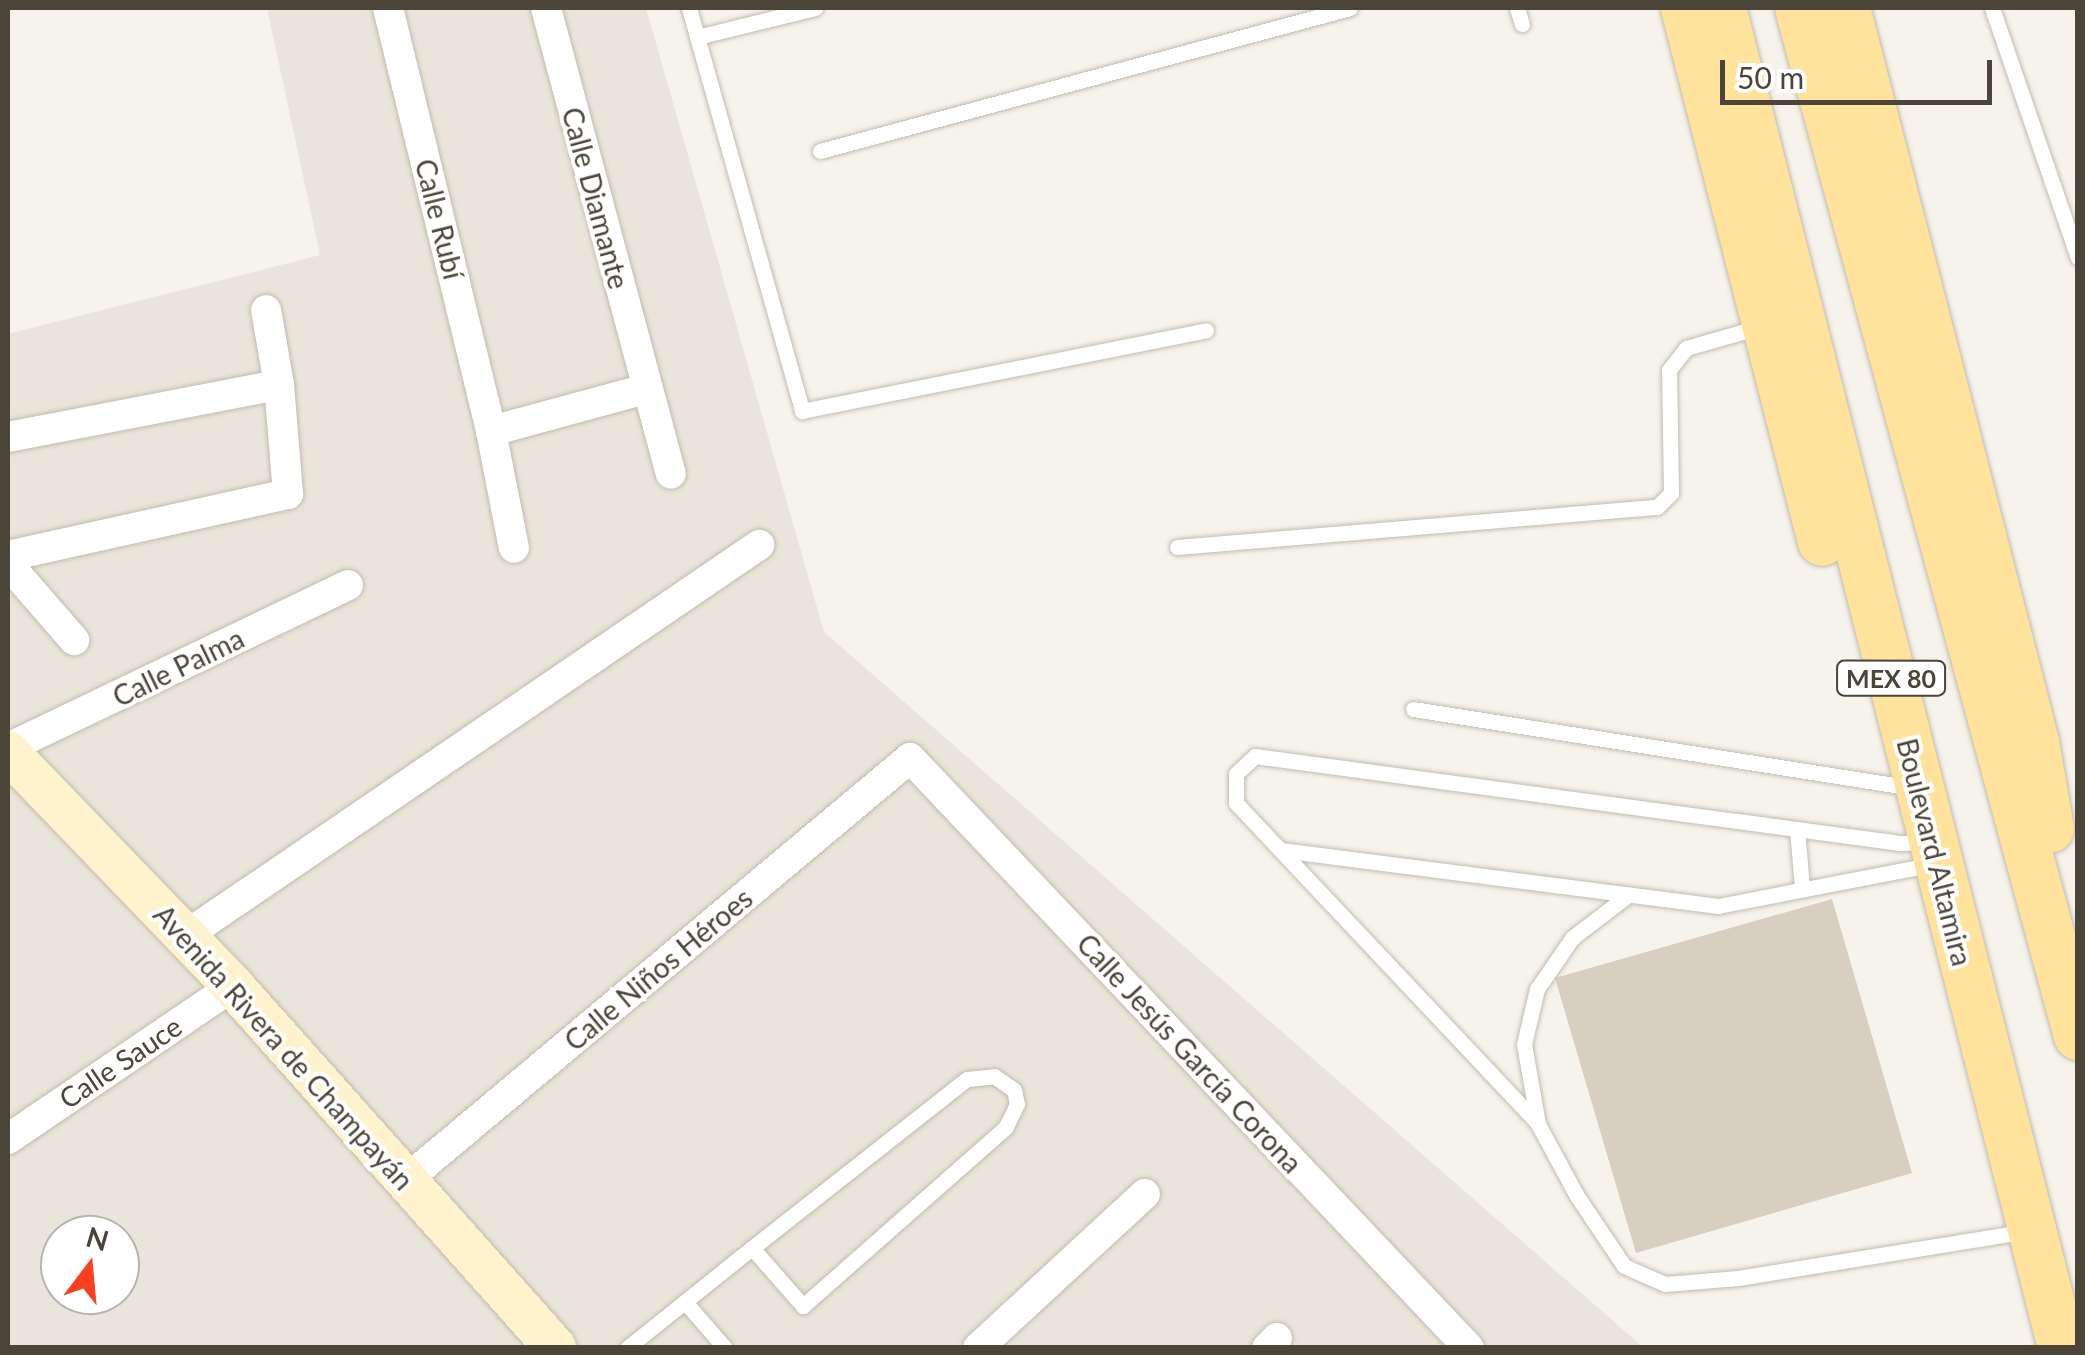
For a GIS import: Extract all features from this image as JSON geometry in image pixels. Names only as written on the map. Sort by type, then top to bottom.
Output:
[{"type":"main road","points":[[1685,8],[1767,325],[1902,786],[1919,854],[1956,1058],[2010,1145],[2062,1348]]},
{"type":"main road","name":"Boulevard Altamira","points":[[1722,8],[1902,786]]},
{"type":"main road","name":"MEX 80","points":[[1799,8],[2078,1036]]},
{"type":"main road","points":[[1846,8],[2035,742],[2078,995]]},
{"type":"street","name":"Calle Rubí","points":[[388,8],[491,431],[514,548]]},
{"type":"street","name":"Calle Diamante","points":[[546,8],[671,474]]},
{"type":"street","points":[[8,556],[288,494],[279,385],[266,310]]},
{"type":"street","points":[[8,437],[279,385]]},
{"type":"street","points":[[491,431],[646,389]]},
{"type":"street","points":[[185,936],[760,545]]},
{"type":"street","points":[[8,564],[74,640]]},
{"type":"street","name":"Calle Palma","points":[[8,750],[348,585]]},
{"type":"street","name":"Avenida Rivera de Champayán","points":[[8,750],[232,986],[555,1348]]},
{"type":"street","name":"Calle Niños Héroes","points":[[406,1180],[910,758]]},
{"type":"street","name":"Calle Jesús García Corona","points":[[910,758],[1470,1348]]},
{"type":"street","name":"Calle Sauce","points":[[8,1139],[232,986]]},
{"type":"street","points":[[978,1348],[1145,1194]]},
{"type":"lane","points":[[688,8],[802,411],[1206,330]]},
{"type":"lane","points":[[697,38],[815,8]]},
{"type":"lane","points":[[820,151],[1350,8]]},
{"type":"lane","points":[[1992,8],[2078,258]]},
{"type":"lane","points":[[1177,546],[1657,507],[1671,493],[1669,370],[1686,348],[1767,325]]},
{"type":"lane","points":[[1413,709],[1902,786]]},
{"type":"lane","points":[[1919,854],[1798,829],[1255,756],[1236,774],[1236,803],[1538,1124],[1624,1266],[1665,1284],[1738,1278],[2032,1230]]},
{"type":"lane","points":[[1798,829],[1802,887]]},
{"type":"lane","points":[[1281,850],[1718,906],[1919,854]]},
{"type":"lane","points":[[1538,1124],[1524,1044],[1537,989],[1572,938],[1628,895]]},
{"type":"lane","points":[[627,1348],[752,1248],[966,1079],[994,1076],[1014,1090],[1017,1104],[1006,1127],[803,1306],[752,1248]]},
{"type":"lane","points":[[685,1302],[725,1348]]},
{"type":"shaded area","points":[[267,8],[646,8],[824,632],[1643,1347],[8,1348],[8,334],[320,255]]},
{"type":"building","points":[[1832,899],[1912,1173],[1636,1253],[1555,978]]}]
